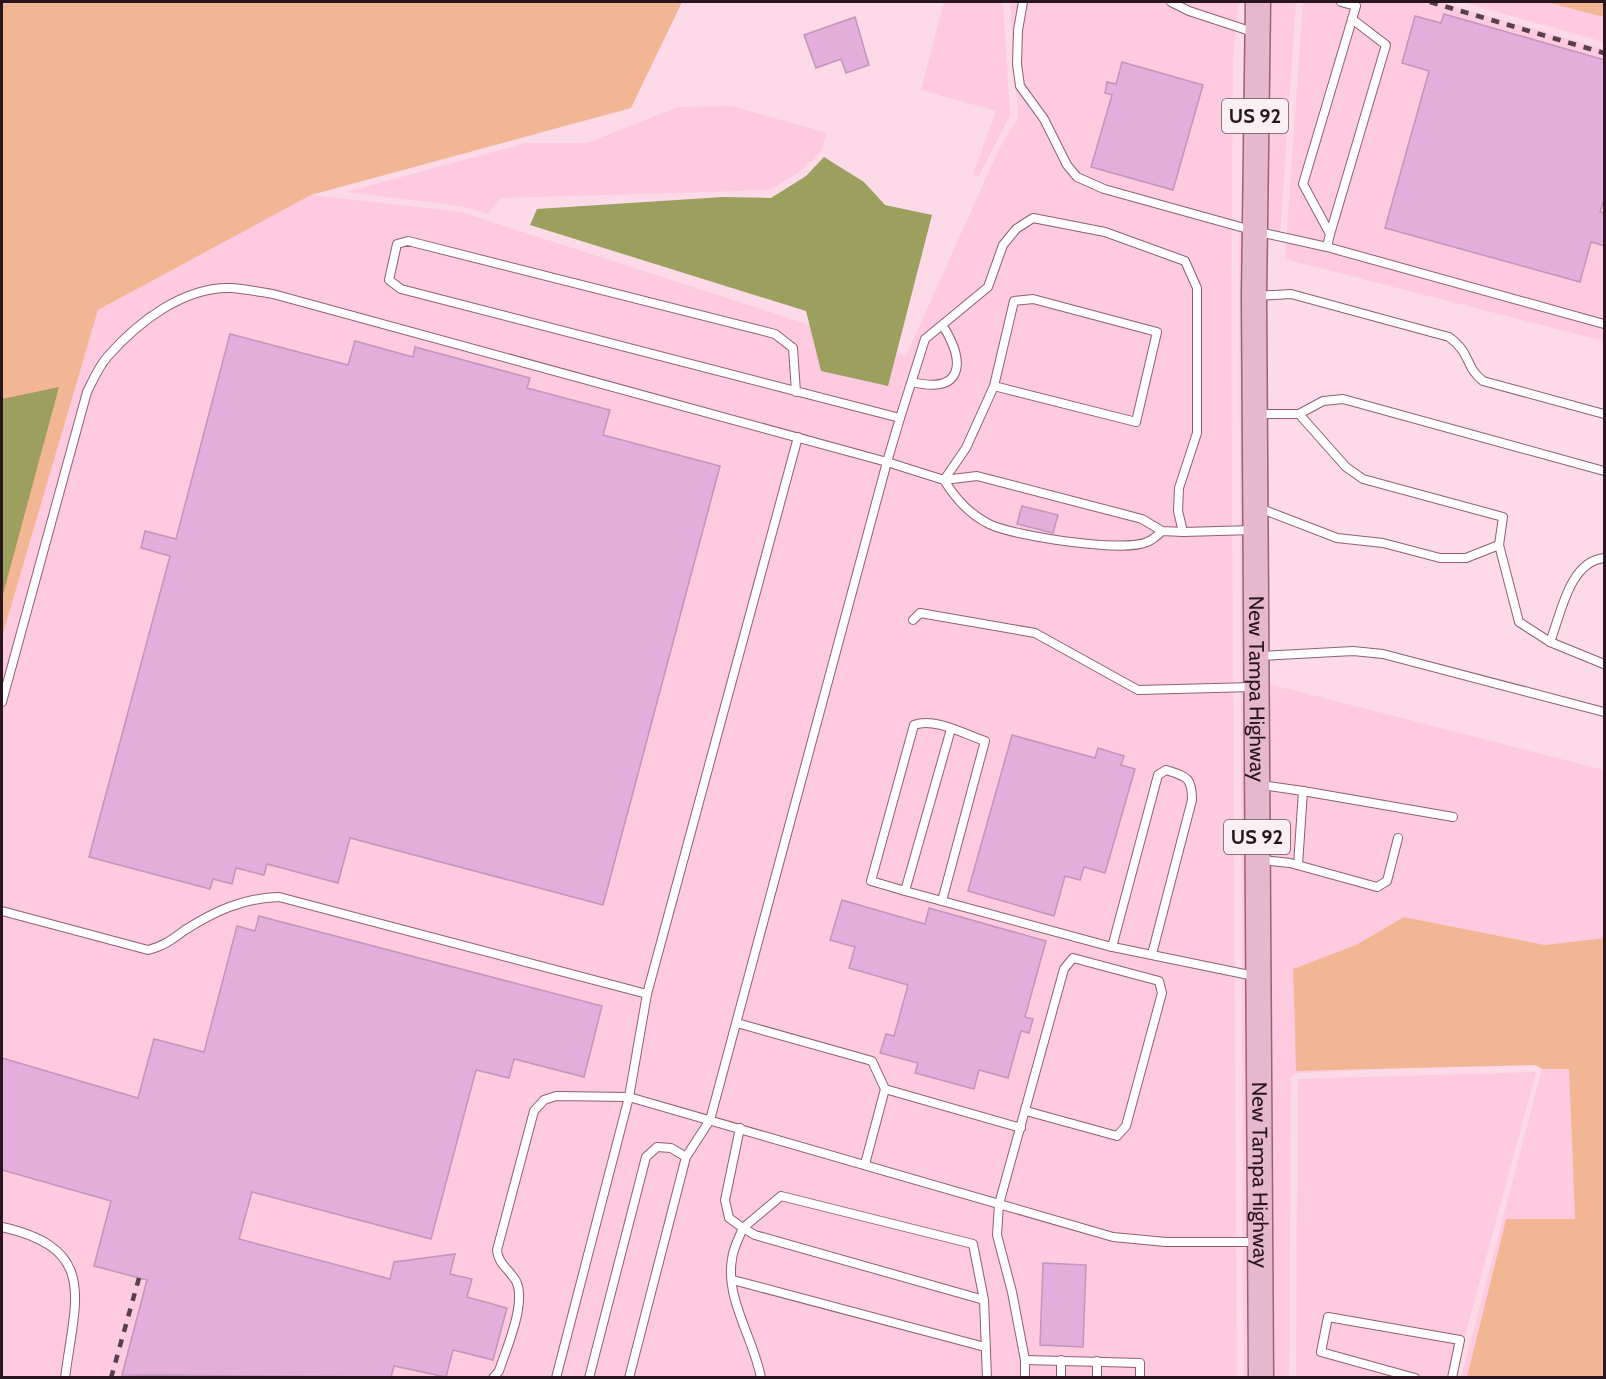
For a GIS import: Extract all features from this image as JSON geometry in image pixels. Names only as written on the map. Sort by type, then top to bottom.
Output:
[{"type":"main road","name":"New Tampa Highway","points":[[1258,2],[1254,297],[1261,1377]]},
{"type":"lane","points":[[1023,2],[1018,30],[1017,64],[1020,86],[1044,119],[1067,165],[1077,177],[1104,189],[1255,231],[1327,247],[1605,324]]},
{"type":"lane","points":[[1171,2],[1189,11],[1257,33]]},
{"type":"lane","points":[[1330,234],[1303,184],[1356,6],[1341,2]]},
{"type":"lane","points":[[1327,247],[1386,45],[1352,19]]},
{"type":"lane","points":[[628,1377],[686,1157],[710,1120],[887,462],[925,339],[988,287],[1003,245],[1016,229],[1032,218],[1105,232],[1185,261],[1197,288],[1197,433],[1179,488],[1178,511],[1183,532]]},
{"type":"lane","points":[[796,392],[793,348],[775,334],[408,241],[397,244],[389,280],[402,289],[796,392],[900,418]]},
{"type":"lane","points":[[2,702],[87,392],[107,357],[141,323],[170,305],[201,293],[230,288],[273,294],[798,437],[944,480],[977,476],[1142,519],[1162,531],[1183,532],[1255,519],[1337,538],[1383,543],[1440,558],[1466,558],[1499,545]]},
{"type":"lane","points":[[1254,297],[1291,294],[1449,338],[1467,353],[1475,374],[1483,381],[1605,414]]},
{"type":"lane","points":[[944,480],[966,448],[994,386],[1014,302],[1033,298],[1157,332],[1136,422],[994,386]]},
{"type":"lane","points":[[912,382],[936,386],[944,384],[955,372],[957,353],[943,326]]},
{"type":"lane","points":[[1255,414],[1299,414],[1323,401],[1343,399],[1605,471]]},
{"type":"lane","points":[[1299,414],[1346,467],[1363,479],[1503,517],[1499,545],[1519,622],[1550,642],[1605,664]]},
{"type":"lane","points":[[556,1377],[629,1097],[647,994],[798,437]]},
{"type":"lane","points":[[944,480],[957,501],[990,525],[1043,539],[1113,545],[1146,543],[1162,531]]},
{"type":"lane","points":[[1550,642],[1572,582],[1586,565],[1605,558]]},
{"type":"lane","points":[[913,620],[921,613],[1035,633],[1138,690],[1256,687]]},
{"type":"lane","points":[[1256,657],[1353,651],[1383,654],[1605,712]]},
{"type":"lane","points":[[942,901],[985,741],[923,722],[914,725],[871,881],[905,891],[1112,947],[1258,977]]},
{"type":"lane","points":[[905,891],[951,729]]},
{"type":"lane","points":[[1112,947],[1158,775],[1166,770],[1186,777],[1192,786],[1192,800],[1152,954]]},
{"type":"lane","points":[[1257,784],[1453,817]]},
{"type":"lane","points":[[1298,865],[1303,791]]},
{"type":"lane","points":[[1257,859],[1298,865],[1377,887],[1387,881],[1398,838]]},
{"type":"lane","points":[[2,911],[148,950],[166,945],[183,932],[232,905],[254,898],[279,897],[647,994]]},
{"type":"lane","points":[[1025,1377],[1025,1360],[997,1235],[999,1204],[1064,969],[1073,958],[1159,981],[1162,993],[1126,1125],[1117,1136],[1026,1111]]},
{"type":"lane","points":[[737,1023],[872,1061],[885,1089],[865,1164]]},
{"type":"lane","points":[[885,1089],[1021,1128]]},
{"type":"lane","points":[[493,1377],[499,1371],[519,1304],[519,1291],[515,1279],[497,1258],[497,1250],[534,1111],[544,1100],[556,1096],[629,1097],[1087,1230],[1129,1239],[1260,1242]]},
{"type":"lane","points":[[740,1128],[724,1200],[729,1218],[743,1228],[755,1235],[984,1300]]},
{"type":"lane","points":[[590,1377],[646,1157],[657,1147],[671,1148],[686,1157]]},
{"type":"lane","points":[[761,1377],[755,1353],[736,1308],[730,1272],[732,1256],[743,1228],[781,1196],[973,1244],[984,1300],[988,1342],[985,1347],[987,1377]]},
{"type":"lane","points":[[2,1227],[26,1233],[60,1250],[73,1272],[74,1306],[65,1377]]},
{"type":"lane","points":[[733,1280],[985,1347]]},
{"type":"lane","points":[[1417,1377],[1322,1352],[1328,1317],[1460,1340],[1452,1377]]},
{"type":"lane","points":[[1025,1360],[1140,1363],[1140,1377]]},
{"type":"lane","points":[[1061,1360],[1061,1377]]},
{"type":"lane","points":[[1097,1361],[1097,1377]]},
{"type":"shaded area","points":[[2,2],[682,2],[631,108],[311,195],[98,310],[2,637]]},
{"type":"shaded area","points":[[944,2],[1003,2],[1010,115],[979,176],[973,175],[996,111],[921,90]]},
{"type":"shaded area","points":[[1010,2],[1239,2],[1233,55],[1231,317],[1237,1377],[2,1377],[2,637],[98,310],[311,195],[461,212],[906,356],[999,149],[1018,117]]},
{"type":"shaded area","points":[[1266,2],[1296,2],[1280,236],[1263,231]]},
{"type":"shaded area","points":[[1303,2],[1440,2],[1604,49],[1604,341],[1285,259]]},
{"type":"shaded area","points":[[1462,2],[1546,2],[1604,17],[1604,42]]},
{"type":"shaded area","points":[[1546,2],[1604,2],[1604,17]]},
{"type":"shaded area","points":[[731,106],[827,133],[821,151],[800,171],[770,190],[500,198],[488,214],[461,206],[346,192],[527,143],[587,143],[678,107]]},
{"type":"shaded area","points":[[824,157],[864,182],[885,205],[932,215],[888,386],[821,371],[806,311],[530,225],[537,209],[723,197],[771,198],[806,176]]},
{"type":"shaded area","points":[[1239,227],[1246,228],[1252,1378],[1244,1377],[1243,1302]]},
{"type":"shaded area","points":[[59,387],[2,598],[2,399]]},
{"type":"shaded area","points":[[1265,683],[1604,770],[1604,938],[1545,945],[1404,917],[1356,945],[1293,969],[1296,1071],[1370,1070],[1297,1073],[1291,1077],[1289,1378],[1269,1377]]},
{"type":"shaded area","points":[[1404,917],[1545,945],[1604,938],[1604,1377],[1467,1377],[1506,1219],[1575,1219],[1569,1069],[1542,1069],[1535,1065],[1296,1071],[1293,969],[1356,945]]},
{"type":"shaded area","points":[[1542,1069],[1569,1069],[1575,1219],[1506,1219],[1467,1377],[1461,1378]]},
{"type":"shaded area","points":[[1536,1072],[1454,1377],[1296,1378],[1298,1079]]},
{"type":"building","points":[[1444,14],[1605,60],[1605,197],[1600,212],[1605,213],[1605,246],[1591,242],[1580,282],[1385,228],[1429,71],[1402,63],[1415,16],[1441,23]]},
{"type":"building","points":[[855,17],[869,65],[846,73],[841,59],[816,68],[804,35]]},
{"type":"building","points":[[1122,62],[1203,85],[1173,190],[1091,167],[1112,95],[1105,93],[1107,82],[1116,84]]},
{"type":"building","points":[[230,334],[348,365],[355,341],[413,357],[415,347],[530,378],[527,388],[610,410],[603,435],[720,466],[603,905],[350,838],[338,883],[267,864],[264,875],[236,868],[232,884],[213,879],[210,889],[89,857],[170,556],[141,548],[145,531],[176,539]]},
{"type":"building","points":[[1022,506],[1058,515],[1053,533],[1017,524]]},
{"type":"building","points":[[1012,735],[1095,758],[1098,748],[1124,756],[1121,765],[1135,769],[1105,873],[1084,867],[1080,880],[1065,876],[1054,916],[968,891]]},
{"type":"building","points":[[842,900],[925,924],[929,908],[1046,941],[1025,1017],[1033,1019],[1029,1033],[1021,1031],[1008,1078],[979,1070],[974,1089],[915,1073],[918,1063],[880,1053],[886,1034],[894,1036],[908,985],[849,968],[855,947],[830,940]]},
{"type":"building","points":[[259,916],[602,1006],[584,1077],[514,1059],[509,1078],[476,1070],[431,1239],[252,1192],[239,1239],[390,1279],[394,1262],[455,1254],[450,1274],[472,1279],[467,1297],[507,1308],[493,1360],[453,1350],[446,1377],[394,1366],[391,1377],[122,1375],[147,1280],[94,1266],[111,1201],[2,1170],[2,1058],[138,1098],[154,1039],[204,1052],[237,926],[255,931]]},
{"type":"building","points":[[1043,1263],[1086,1265],[1083,1347],[1040,1345]]},
{"type":"railway","points":[[1430,2],[1604,53]]},
{"type":"railway","points":[[111,1378],[139,1278]]}]
